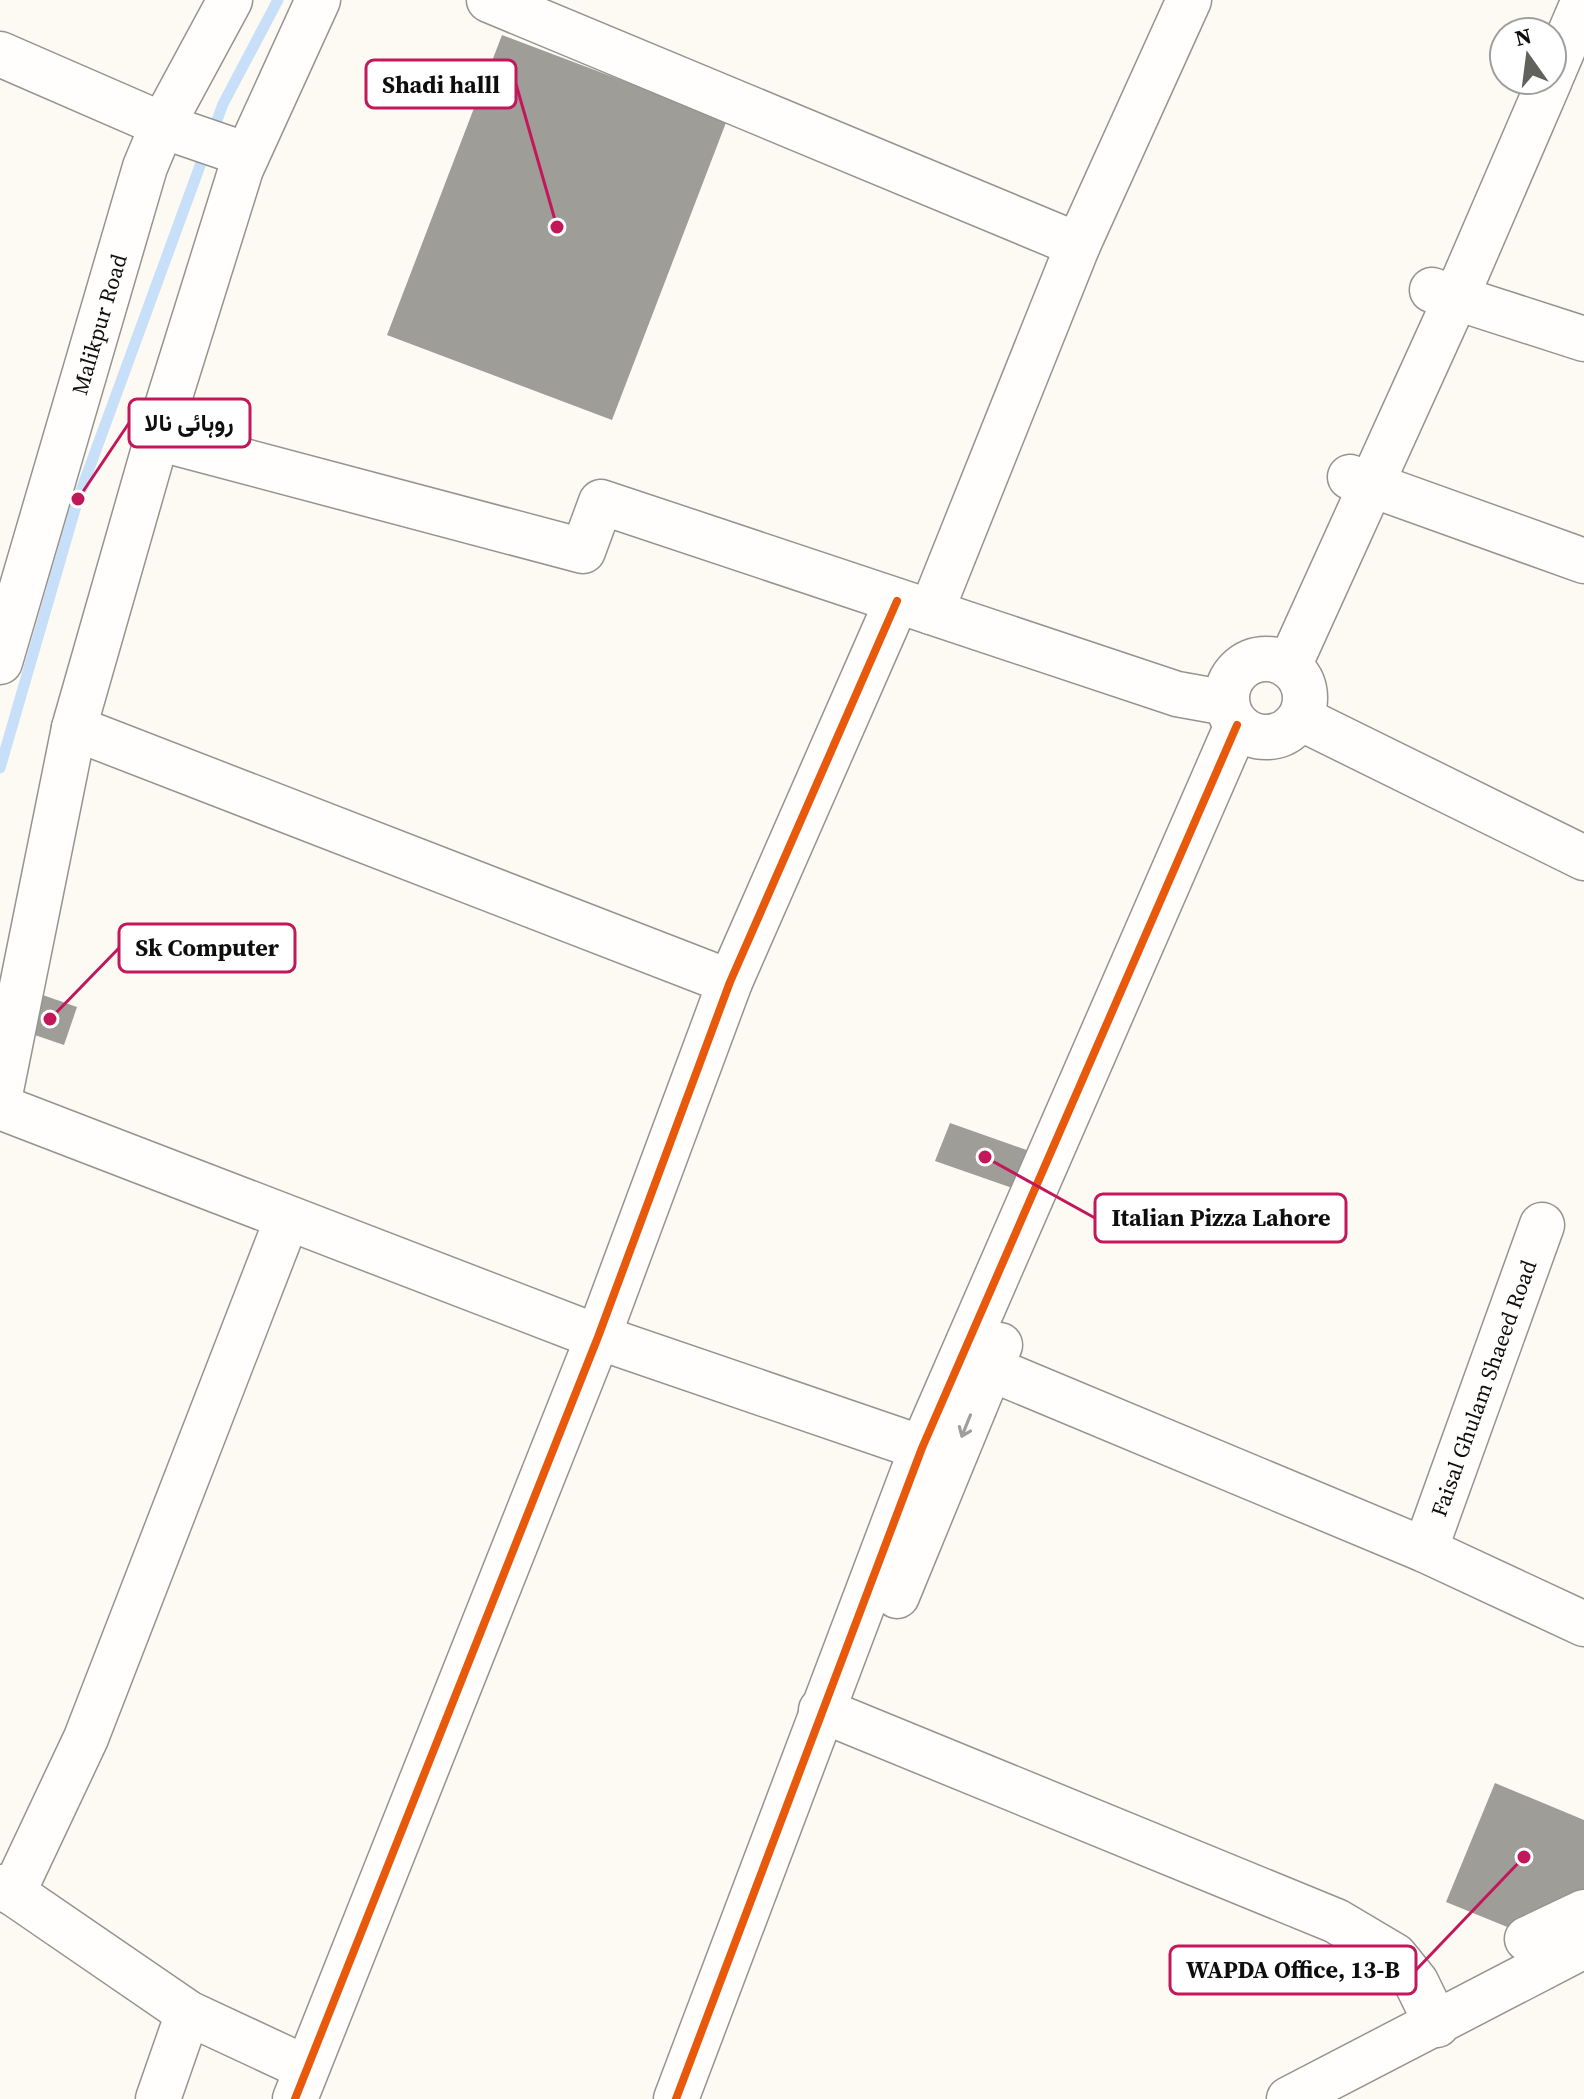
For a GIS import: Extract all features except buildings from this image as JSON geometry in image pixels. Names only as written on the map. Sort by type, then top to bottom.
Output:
[{"type":"street","name":"Malikpur Road","points":[[0,662],[145,167],[170,127],[230,0]]},
{"type":"street","points":[[0,1095],[74,728],[240,151],[318,0]]},
{"type":"street","points":[[489,0],[1078,245]]},
{"type":"street","points":[[287,1219],[86,1738],[7,1890],[188,2013],[300,2084],[598,1337],[730,982],[914,607],[1189,0]]},
{"type":"street","points":[[1568,32],[1584,0]]},
{"type":"street","points":[[0,54],[170,127],[240,151]]},
{"type":"street","points":[[1279,662],[1444,294],[1537,96]]},
{"type":"street","points":[[1444,294],[1584,339]]},
{"type":"street","points":[[157,438],[583,551],[601,502],[1257,721],[1584,858]]},
{"type":"street","points":[[1360,480],[1584,561]]},
{"type":"street","points":[[1252,661],[1279,662],[1299,676],[1305,704],[1257,721],[1228,686],[1237,671],[1252,661]]},
{"type":"street","points":[[676,2099],[975,1364],[1217,840],[1257,721]]},
{"type":"street","points":[[74,728],[730,982]]},
{"type":"street","points":[[0,1107],[598,1337],[922,1448]]},
{"type":"street","name":"Faisal Ghulam Shaeed Road","points":[[1425,1550],[1542,1225]]},
{"type":"street","points":[[704,2099],[922,1448],[975,1364]]},
{"type":"street","points":[[975,1364],[1425,1550],[1584,1624]]},
{"type":"street","points":[[833,1716],[1336,1921],[1395,1956],[1416,1982],[1437,2025]]},
{"type":"street","points":[[1527,1939],[1584,1912]]},
{"type":"street","points":[[1289,2099],[1437,2025],[1584,1946]]},
{"type":"street","points":[[158,2099],[188,2013]]},
{"type":"waterway","points":[[211,136],[223,104],[278,0]]},
{"type":"waterway","points":[[0,768],[78,499],[205,152]]},
{"type":"cycle path","points":[[295,2099],[598,1337],[730,982],[897,601]]},
{"type":"cycle path","points":[[676,2099],[922,1448],[1237,725]]},
{"type":"place","name":"Shadi halll","points":[[557,227]]},
{"type":"place","name":"روہائی نالا","points":[[78,499]]},
{"type":"place","name":"Sk Computer","points":[[50,1019]]},
{"type":"place","name":"Italian Pizza Lahore","points":[[985,1157]]},
{"type":"place","name":"WAPDA Office, 13-B","points":[[1524,1857]]}]
